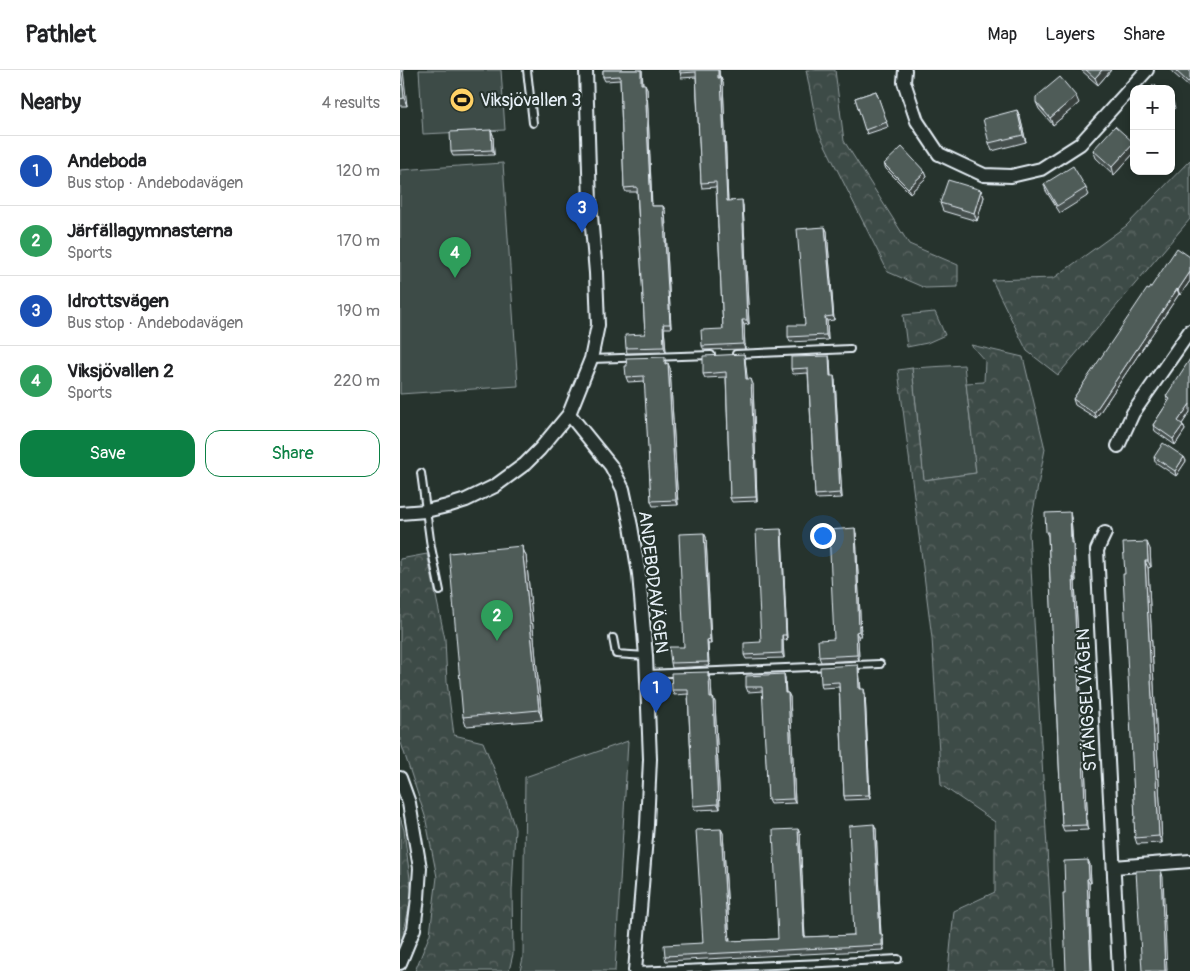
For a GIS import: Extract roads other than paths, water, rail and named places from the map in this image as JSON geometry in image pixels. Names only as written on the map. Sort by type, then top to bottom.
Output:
[{"type":"street","points":[[400,513],[426,511],[447,506],[466,500],[496,486],[525,464],[547,442],[569,414],[590,359],[598,325],[590,204],[586,70]]},
{"type":"street","points":[[905,70],[904,82],[917,121],[939,154],[984,175],[1011,176],[1041,169],[1080,144],[1147,70]]},
{"type":"street","points":[[1118,446],[1133,413],[1190,331]]},
{"type":"street","name":"ANDEBODAVÄGEN","points":[[569,414],[611,466],[623,489],[639,574],[646,656],[650,759],[647,825],[635,971]]},
{"type":"street","name":"STÄNGSELVÄGEN","points":[[1106,532],[1097,550],[1119,971]]},
{"type":"street","points":[[400,778],[409,803],[420,868],[414,929],[400,963]]},
{"type":"street","points":[[1114,867],[1190,861]]},
{"type":"lane","points":[[527,70],[533,123]]},
{"type":"lane","points":[[729,355],[850,349]]},
{"type":"lane","points":[[590,359],[719,355]]},
{"type":"lane","points":[[421,473],[431,547],[440,591]]},
{"type":"lane","points":[[613,638],[616,654],[646,656]]},
{"type":"lane","points":[[646,674],[880,664]]},
{"type":"lane","points":[[635,971],[898,959]]},
{"type":"place","name":"Viksjövallen 3","points":[[462,100]]},
{"type":"place","name":"Idrottsvägen","points":[[582,233]]},
{"type":"place","name":"Viksjövallen 2","points":[[455,278]]},
{"type":"place","name":"Järfällagymnasterna","points":[[497,641]]},
{"type":"place","name":"Andeboda","points":[[656,713]]}]
